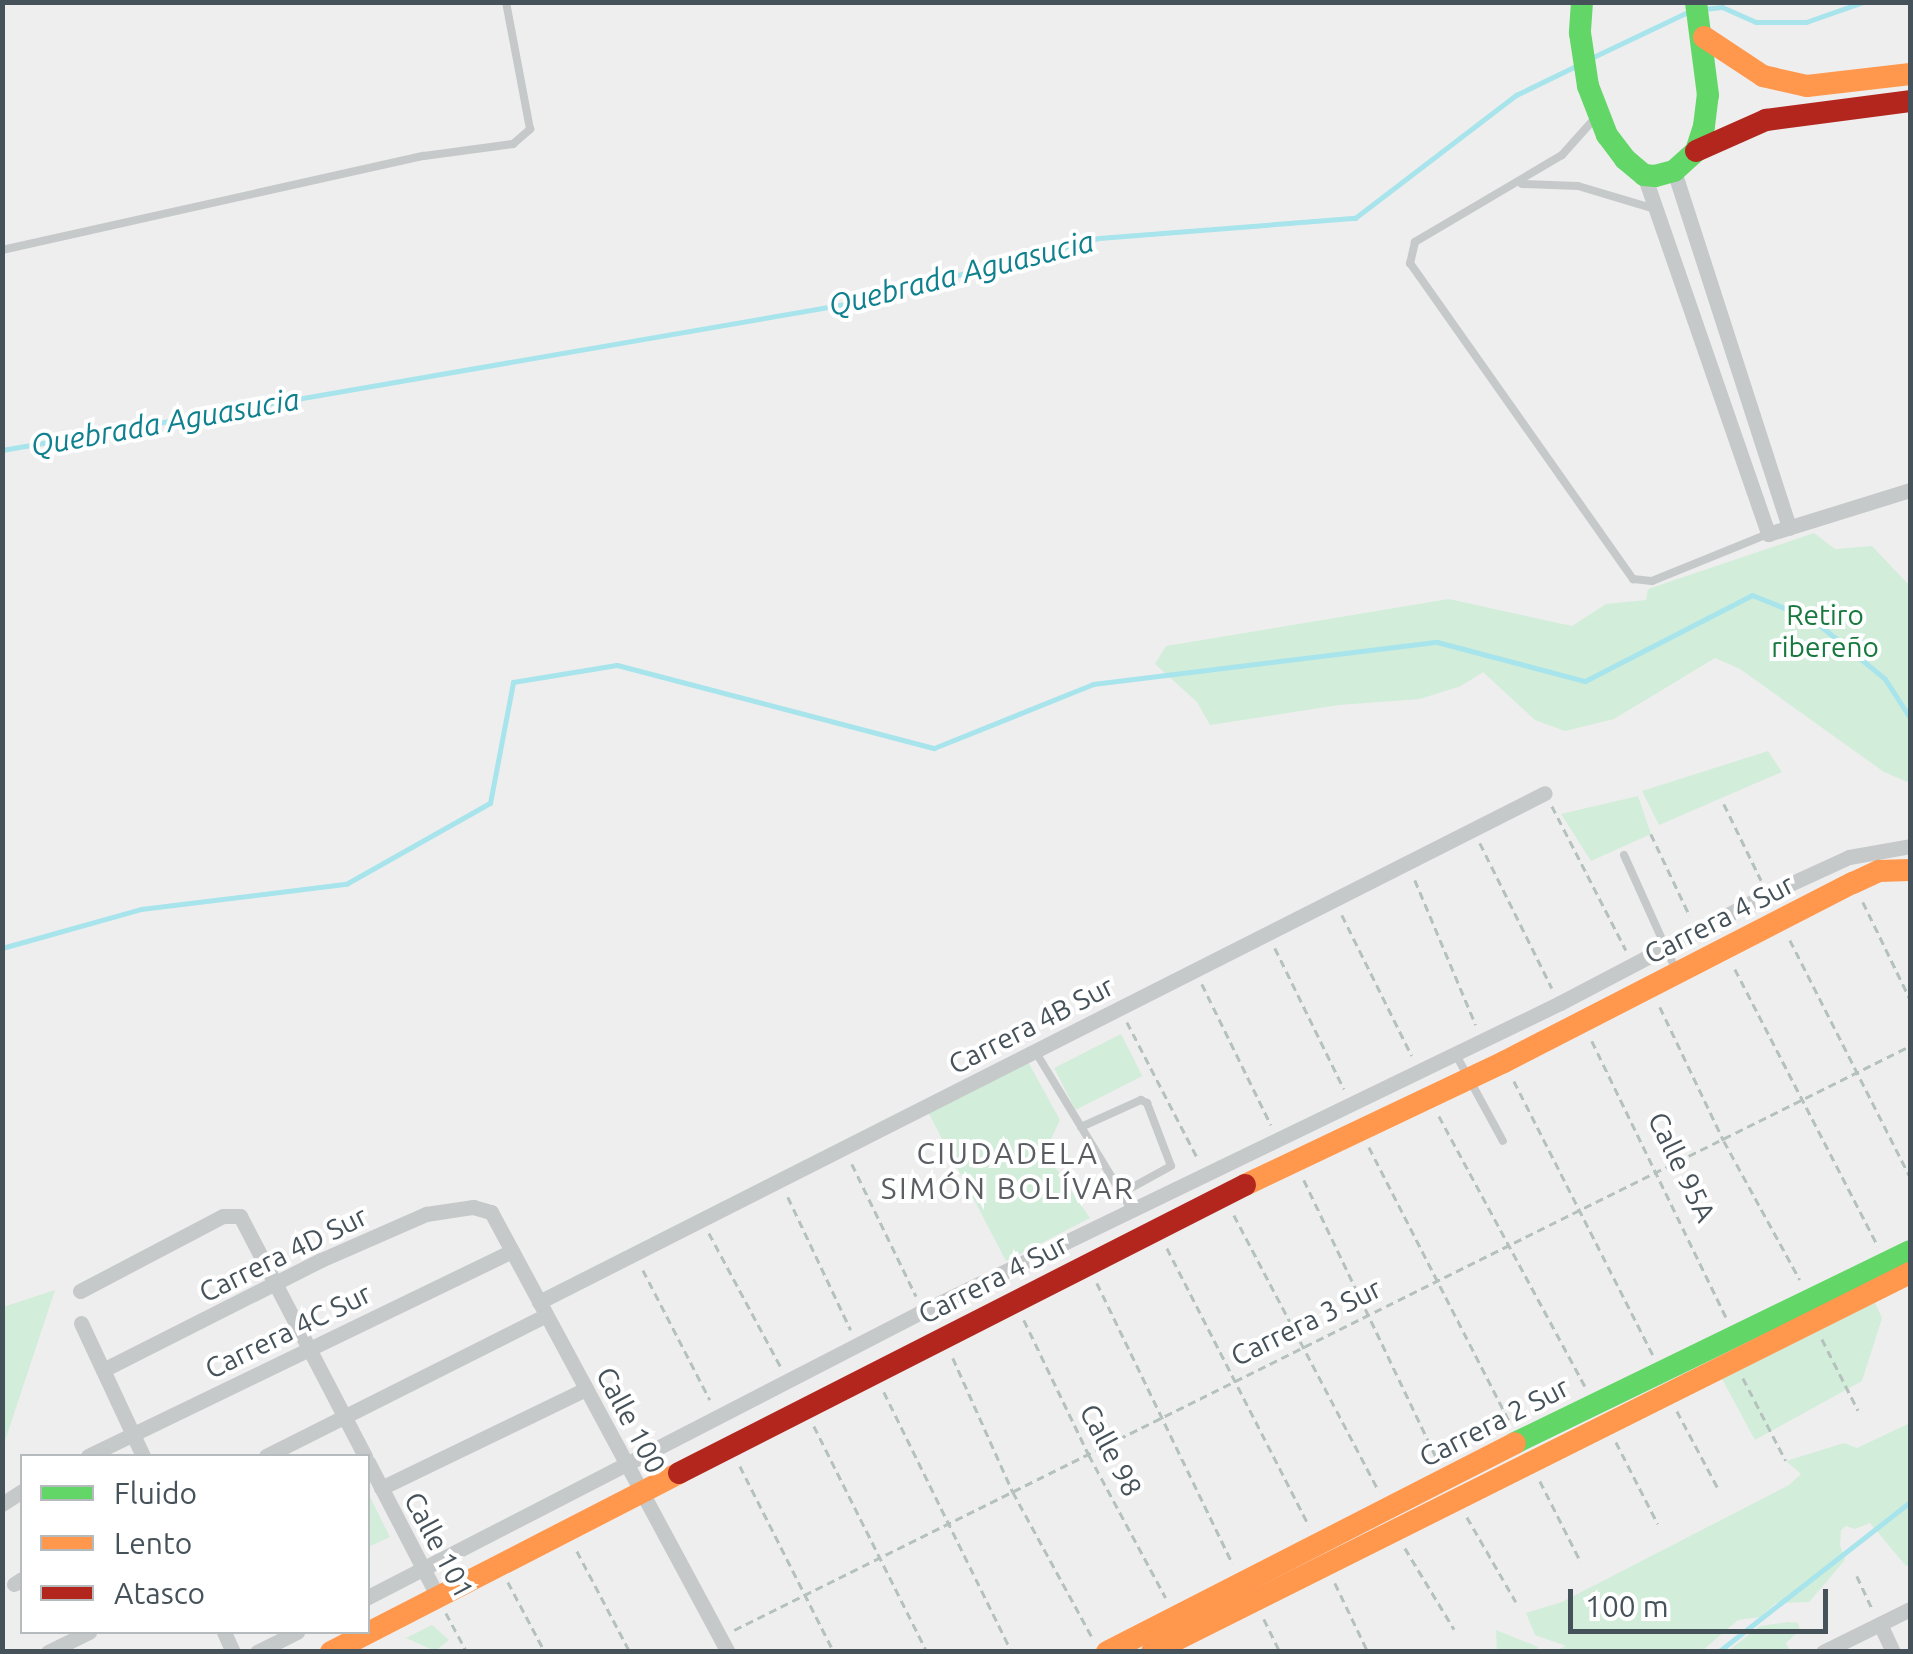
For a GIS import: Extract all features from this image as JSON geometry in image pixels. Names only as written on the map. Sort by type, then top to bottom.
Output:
[{"type":"street","points":[[1582,2],[1588,86],[1625,159],[1644,174],[1768,534],[1910,490]]},
{"type":"street","points":[[1696,2],[1708,95],[1696,151]]},
{"type":"street","points":[[1703,33],[1763,76],[1807,86],[1910,74]]},
{"type":"street","points":[[1644,174],[1674,171],[1696,151],[1766,120],[1910,101]]},
{"type":"street","points":[[1674,171],[1790,528]]},
{"type":"street","name":"Carrera 4B Sur","points":[[270,1454],[543,1308],[635,1254],[1545,793]]},
{"type":"street","name":"Carrera 4 Sur","points":[[370,1596],[923,1311],[1560,1003],[1768,894],[1849,858],[1907,857]]},
{"type":"street","name":"Carrera 4 Sur","points":[[370,1632],[1087,1264],[1359,1128],[1504,1062],[1907,857]]},
{"type":"street","name":"Carrera 4D Sur","points":[[103,1370],[426,1214],[473,1207],[491,1212]]},
{"type":"street","name":"Calle 100","points":[[491,1212],[724,1644]]},
{"type":"street","name":"Calle 101","points":[[80,1291],[223,1216],[240,1216],[363,1454]]},
{"type":"street","name":"Carrera 4C Sur","points":[[92,1454],[512,1251]]},
{"type":"street","name":"Carrera 2 Sur","points":[[1152,1652],[1248,1591],[1664,1382],[1735,1335],[1910,1251]]},
{"type":"street","name":"Carrera 2 Sur","points":[[1690,1368],[1734,1359],[1910,1273]]},
{"type":"street","points":[[81,1323],[142,1454]]},
{"type":"street","points":[[381,1488],[586,1389]]},
{"type":"street","name":"Calle 101","points":[[370,1467],[438,1598]]},
{"type":"street","name":"Carrera 2 Sur","points":[[1103,1652],[1176,1616],[1248,1591]]},
{"type":"street","points":[[1823,1652],[1910,1609]]},
{"type":"street","points":[[1880,1624],[1893,1652]]},
{"type":"street","points":[[48,1652],[86,1634]]},
{"type":"street","points":[[257,1652],[294,1634]]},
{"type":"street","name":"Carrera 4 Sur","points":[[331,1652],[367,1634]]},
{"type":"lane","points":[[2,250],[524,138],[530,129],[528,106],[506,2]]},
{"type":"lane","points":[[1599,113],[1562,155],[1415,242],[1410,263],[1626,571],[1642,583],[1768,534]]},
{"type":"lane","points":[[1518,184],[1578,186],[1656,209]]},
{"type":"lane","points":[[1624,855],[1678,974]]},
{"type":"lane","points":[[1035,1051],[1133,1212]]},
{"type":"lane","points":[[1455,1053],[1503,1141]]},
{"type":"lane","points":[[1081,1126],[1141,1100],[1147,1103],[1172,1166],[1122,1193]]},
{"type":"path","points":[[1545,793],[1633,965]]},
{"type":"path","points":[[1724,804],[1768,894]]},
{"type":"path","points":[[1474,829],[1560,1003]]},
{"type":"path","points":[[1651,834],[1698,931]]},
{"type":"path","points":[[1407,862],[1482,1040]]},
{"type":"path","points":[[1853,883],[1910,999]]},
{"type":"path","points":[[1334,900],[1419,1071]]},
{"type":"path","points":[[1780,921],[1910,1177]]},
{"type":"path","points":[[1268,934],[1352,1104]]},
{"type":"path","points":[[1725,950],[1886,1262]]},
{"type":"path","points":[[1196,970],[1279,1140]]},
{"type":"path","points":[[1651,988],[1724,1141],[1801,1282]]},
{"type":"path","points":[[1120,1008],[1207,1176]]},
{"type":"path","name":"Calle 95A","points":[[1583,1022],[1735,1335]]},
{"type":"path","name":"Carrera 3 Sur","points":[[724,1644],[880,1557],[1910,1046]]},
{"type":"path","points":[[1504,1062],[1719,1490]]},
{"type":"path","points":[[1428,1097],[1658,1524]]},
{"type":"path","points":[[1359,1128],[1581,1562]]},
{"type":"path","points":[[844,1148],[923,1311]]},
{"type":"path","points":[[1295,1160],[1452,1489],[1516,1602]]},
{"type":"path","points":[[780,1180],[858,1345]]},
{"type":"path","points":[[1224,1196],[1390,1519],[1454,1629]]},
{"type":"path","points":[[702,1220],[788,1382]]},
{"type":"path","points":[[1157,1229],[1237,1379],[1368,1652]]},
{"type":"path","points":[[635,1254],[718,1415]]},
{"type":"path","points":[[1087,1264],[1280,1652]]},
{"type":"path","name":"Calle 98","points":[[1014,1301],[1088,1455],[1176,1616]]},
{"type":"path","points":[[1812,1320],[1858,1410]]},
{"type":"path","points":[[944,1338],[1013,1492],[1103,1652]]},
{"type":"path","points":[[1734,1359],[1786,1462]]},
{"type":"path","points":[[874,1373],[1012,1652]]},
{"type":"path","points":[[806,1406],[927,1652]]},
{"type":"path","points":[[731,1446],[834,1652]]},
{"type":"path","points":[[567,1530],[630,1652]]},
{"type":"path","points":[[500,1566],[545,1652]]},
{"type":"path","points":[[1857,1576],[1880,1624]]},
{"type":"path","name":"Calle 101","points":[[438,1598],[468,1652]]},
{"type":"green space","name":"Retiro ribereño","points":[[1814,533],[1835,549],[1872,546],[1910,586],[1910,783],[1884,772],[1740,669],[1715,658],[1614,719],[1565,731],[1535,720],[1483,672],[1461,686],[1420,699],[1339,705],[1210,725],[1197,702],[1155,664],[1166,646],[1449,599],[1572,626],[1606,604],[1646,600],[1648,589]]},
{"type":"green space","points":[[1768,751],[1782,772],[1659,825],[1642,791]]},
{"type":"green space","points":[[1638,796],[1651,834],[1591,861],[1561,814]]},
{"type":"green space","points":[[1121,1034],[1142,1076],[1076,1110],[1054,1068]]},
{"type":"green space","points":[[1027,1060],[1060,1120],[1045,1152],[1090,1218],[1006,1261],[928,1112]]},
{"type":"green space","points":[[55,1290],[3,1447],[3,1307]]},
{"type":"green space","points":[[1872,1296],[1882,1318],[1862,1381],[1755,1440],[1716,1368]]},
{"type":"green space","points":[[1910,1423],[1910,1565],[1906,1566],[1870,1523],[1855,1529],[1846,1526],[1841,1530],[1840,1545],[1845,1560],[1809,1602],[1776,1603],[1760,1617],[1738,1620],[1702,1651],[1555,1651],[1566,1646],[1535,1635],[1526,1613],[1562,1602],[1789,1485],[1801,1474],[1786,1461],[1844,1443],[1857,1448]]},
{"type":"green space","points":[[370,1497],[390,1537],[370,1546]]},
{"type":"green space","points":[[1798,1623],[1800,1630],[1786,1643],[1790,1651],[1728,1651],[1760,1626]]},
{"type":"green space","points":[[432,1625],[449,1640],[435,1651],[406,1638]]},
{"type":"green space","points":[[1496,1630],[1538,1647],[1536,1651],[1497,1651]]},
{"type":"waterway","name":"Quebrada Aguasucia","points":[[1703,9],[1722,7],[1756,22],[1806,22],[1863,2]]},
{"type":"waterway","name":"Quebrada Aguasucia","points":[[1589,59],[1692,10]]},
{"type":"waterway","name":"Quebrada Aguasucia","points":[[2,450],[851,303],[1099,238],[1355,218],[1516,95],[1580,64]]},
{"type":"waterway","points":[[2,948],[141,909],[346,884],[490,803],[513,682],[617,665],[934,748],[1093,684],[1437,642],[1585,681],[1752,595],[1812,619],[1885,679],[1910,718]]},
{"type":"waterway","points":[[1718,1652],[1910,1502]]},
{"type":"traffic: fast","points":[[1582,2],[1580,33],[1588,86],[1607,135],[1625,159],[1644,175],[1655,176],[1674,171],[1696,151],[1704,126],[1708,95],[1696,2]]},
{"type":"traffic: fast","points":[[1515,1443],[1910,1251]]},
{"type":"traffic: slow","points":[[1704,37],[1763,76],[1807,86],[1910,74]]},
{"type":"traffic: slow","points":[[1245,1185],[1504,1062],[1853,883],[1879,871],[1910,870]]},
{"type":"traffic: slow","points":[[1152,1652],[1910,1273]]},
{"type":"traffic: slow","points":[[1107,1652],[1515,1443]]},
{"type":"traffic: slow","points":[[370,1632],[679,1473]]},
{"type":"traffic: slow","points":[[331,1652],[366,1634]]},
{"type":"traffic: jam","points":[[1696,151],[1766,120],[1910,101]]},
{"type":"traffic: jam","points":[[679,1473],[1245,1185]]},
{"type":"district","name":"CIUDADELA SIMÓN BOLÍVAR","points":[[1008,1170]]}]
